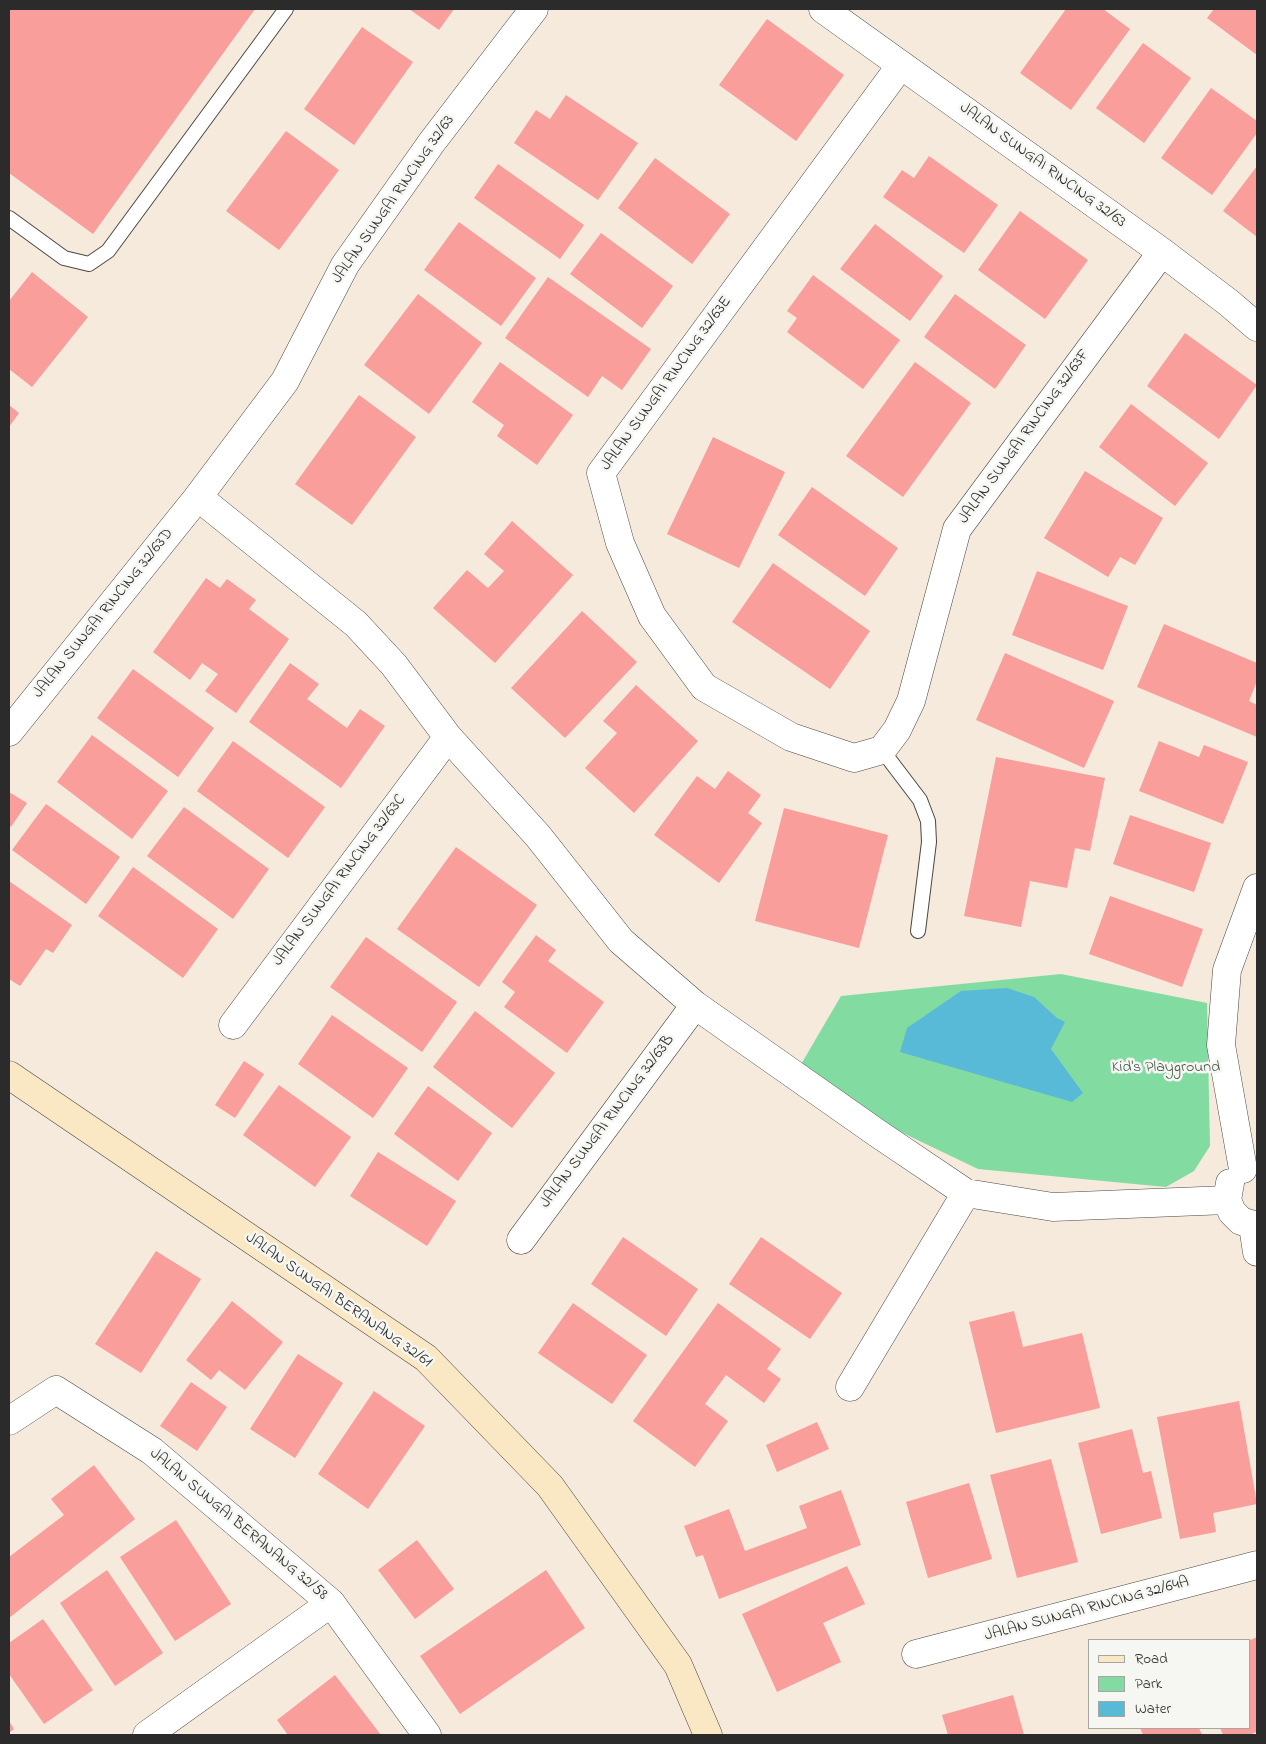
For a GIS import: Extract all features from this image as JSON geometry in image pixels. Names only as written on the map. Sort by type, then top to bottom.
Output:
[{"type":"street","name":"JALAN SUNGAI RINCING 32/63","points":[[198,497],[285,381],[345,265],[432,142],[534,9]]},
{"type":"street","name":"JALAN SUNGAI RINCING 32/63","points":[[823,9],[1162,252],[1257,327]]},
{"type":"street","name":"JALAN SUNGAI RINCING 32/63E","points":[[882,750],[854,758],[791,737],[704,687],[652,616],[620,543],[601,473],[901,65]]},
{"type":"street","name":"JALAN SUNGAI RINCING 32/63F","points":[[882,750],[897,730],[911,701],[957,530],[1162,252]]},
{"type":"street","name":"JALAN SUNGAI RINCING 32/63D","points":[[9,732],[198,497]]},
{"type":"street","points":[[198,497],[356,624],[394,664],[448,737],[538,836],[621,941],[695,1005],[869,1128],[966,1193],[1053,1207],[1227,1200]]},
{"type":"street","name":"JALAN SUNGAI RINCING 32/63C","points":[[233,1025],[448,737]]},
{"type":"street","points":[[1256,1235],[1232,1212],[1227,1200],[1230,1182],[1250,1167],[1221,1045],[1227,970],[1257,888]]},
{"type":"street","name":"JALAN SUNGAI RINCING 32/63B","points":[[521,1240],[695,1005]]},
{"type":"street","name":"JALAN SUNGAI BERANANG 32/61","points":[[9,1075],[426,1358],[550,1486],[678,1665],[708,1735]]},
{"type":"street","points":[[850,1386],[966,1193]]},
{"type":"street","name":"JALAN SUNGAI BERANANG 32/58","points":[[9,1421],[56,1390],[152,1451],[331,1603],[427,1735]]},
{"type":"street","name":"JALAN SUNGAI RINCING 32/64A","points":[[916,1654],[1257,1565]]},
{"type":"street","points":[[147,1735],[331,1603]]},
{"type":"lane","points":[[9,218],[64,258],[89,264],[108,251],[286,9]]},
{"type":"lane","points":[[882,750],[920,800],[928,821],[929,842],[918,932]]},
{"type":"green space","name":"Kid's Playground","points":[[1061,974],[1207,1003],[1210,1146],[1194,1171],[1166,1187],[978,1169],[880,1122],[800,1066],[841,996]]},
{"type":"water","points":[[1007,988],[1034,997],[1057,1018],[1065,1022],[1051,1049],[1083,1093],[1072,1102],[900,1052],[907,1028],[961,991]]},
{"type":"building","points":[[9,9],[255,9],[93,234],[9,173]]},
{"type":"building","points":[[409,9],[454,9],[439,30]]},
{"type":"building","points":[[1066,9],[1103,9],[1130,29],[1071,110],[1020,73]]},
{"type":"building","points":[[1214,9],[1257,9],[1257,55],[1207,18]]},
{"type":"building","points":[[767,19],[844,75],[796,141],[719,85]]},
{"type":"building","points":[[362,27],[413,62],[354,145],[304,109]]},
{"type":"building","points":[[1143,43],[1191,78],[1144,143],[1096,108]]},
{"type":"building","points":[[1211,88],[1257,121],[1257,133],[1212,195],[1161,158]]},
{"type":"building","points":[[566,95],[638,143],[598,200],[514,143],[536,110],[550,119]]},
{"type":"building","points":[[286,131],[339,170],[279,250],[226,211]]},
{"type":"building","points":[[929,156],[998,205],[964,253],[883,197],[902,170],[914,178]]},
{"type":"building","points":[[655,158],[730,214],[692,264],[618,208]]},
{"type":"building","points":[[498,164],[584,225],[560,259],[474,198]]},
{"type":"building","points":[[1257,166],[1257,237],[1223,211]]},
{"type":"building","points":[[1020,211],[1088,260],[1045,319],[978,270]]},
{"type":"building","points":[[459,222],[536,278],[501,326],[424,270]]},
{"type":"building","points":[[875,224],[943,276],[910,321],[840,269]]},
{"type":"building","points":[[601,233],[673,286],[642,328],[570,274]]},
{"type":"building","points":[[32,272],[88,317],[32,387],[9,369],[9,301]]},
{"type":"building","points":[[813,275],[900,340],[863,389],[787,332],[797,318],[787,311]]},
{"type":"building","points":[[548,277],[651,349],[622,390],[602,376],[588,397],[505,338]]},
{"type":"building","points":[[418,294],[482,343],[429,414],[364,365]]},
{"type":"building","points":[[955,294],[1026,345],[995,389],[924,337]]},
{"type":"building","points":[[1185,333],[1257,385],[1219,439],[1147,386]]},
{"type":"building","points":[[500,362],[573,415],[537,465],[497,436],[504,425],[472,402]]},
{"type":"building","points":[[915,362],[971,403],[903,497],[846,456]]},
{"type":"building","points":[[359,395],[416,437],[352,525],[295,484]]},
{"type":"building","points":[[1131,404],[1208,463],[1175,506],[1099,447]]},
{"type":"building","points":[[9,405],[19,413],[9,427]]},
{"type":"building","points":[[713,437],[785,472],[739,568],[667,534]]},
{"type":"building","points":[[1085,471],[1163,518],[1135,565],[1120,557],[1108,577],[1044,538]]},
{"type":"building","points":[[812,487],[898,548],[865,596],[778,535]]},
{"type":"building","points":[[512,521],[573,575],[495,663],[433,608],[467,570],[488,588],[504,571],[484,554]]},
{"type":"building","points":[[773,563],[870,631],[830,689],[732,622]]},
{"type":"building","points":[[1037,571],[1128,606],[1103,670],[1012,635]]},
{"type":"building","points":[[206,578],[220,588],[227,579],[256,600],[249,609],[289,639],[236,713],[205,691],[218,674],[202,663],[190,680],[153,652]]},
{"type":"building","points":[[582,611],[637,662],[565,738],[511,688]]},
{"type":"building","points":[[1164,624],[1257,663],[1257,681],[1249,701],[1257,705],[1257,737],[1137,687]]},
{"type":"building","points":[[1005,653],[1114,701],[1084,768],[976,720]]},
{"type":"building","points":[[290,663],[319,684],[307,699],[347,728],[360,709],[385,726],[341,788],[249,722]]},
{"type":"building","points":[[133,669],[214,728],[178,777],[97,718]]},
{"type":"building","points":[[636,685],[698,741],[634,813],[585,768],[617,733],[603,721]]},
{"type":"building","points":[[92,735],[168,791],[132,839],[57,782]]},
{"type":"building","points":[[233,741],[325,807],[288,858],[197,791]]},
{"type":"building","points":[[1159,741],[1199,757],[1204,745],[1248,762],[1223,824],[1139,791]]},
{"type":"building","points":[[996,757],[1105,778],[1090,851],[1075,848],[1067,888],[1030,881],[1021,927],[964,916]]},
{"type":"building","points":[[728,771],[761,795],[748,813],[762,823],[719,883],[654,835],[697,776],[715,789]]},
{"type":"building","points":[[9,792],[27,803],[11,827],[9,825]]},
{"type":"building","points":[[46,804],[120,857],[86,904],[12,850]]},
{"type":"building","points":[[184,807],[269,869],[233,919],[147,856]]},
{"type":"building","points":[[784,808],[888,835],[859,948],[755,921]]},
{"type":"building","points":[[1130,815],[1211,843],[1194,892],[1113,864]]},
{"type":"building","points":[[456,847],[537,905],[479,987],[397,929]]},
{"type":"building","points":[[133,867],[218,929],[183,978],[98,916]]},
{"type":"building","points":[[9,881],[72,925],[53,953],[46,949],[20,986],[9,979]]},
{"type":"building","points":[[1110,896],[1203,929],[1182,987],[1089,954]]},
{"type":"building","points":[[536,935],[556,950],[548,961],[604,1002],[567,1053],[504,1007],[515,992],[502,982]]},
{"type":"building","points":[[366,937],[457,1002],[422,1052],[330,987]]},
{"type":"building","points":[[475,1011],[555,1073],[512,1128],[433,1067]]},
{"type":"building","points":[[332,1015],[408,1068],[373,1118],[298,1064]]},
{"type":"building","points":[[244,1061],[264,1074],[235,1118],[215,1105]]},
{"type":"building","points":[[279,1085],[351,1137],[315,1187],[243,1135]]},
{"type":"building","points":[[428,1086],[492,1133],[458,1181],[394,1134]]},
{"type":"building","points":[[378,1152],[456,1201],[427,1246],[350,1196]]},
{"type":"building","points":[[623,1237],[698,1289],[666,1336],[591,1284]]},
{"type":"building","points":[[761,1237],[842,1293],[810,1339],[729,1284]]},
{"type":"building","points":[[156,1251],[201,1279],[141,1373],[95,1344]]},
{"type":"building","points":[[232,1301],[283,1342],[245,1390],[219,1370],[211,1380],[186,1360]]},
{"type":"building","points":[[573,1303],[647,1355],[612,1404],[538,1353]]},
{"type":"building","points":[[718,1303],[781,1349],[767,1369],[781,1379],[764,1403],[726,1375],[705,1404],[728,1421],[695,1467],[633,1421]]},
{"type":"building","points":[[1014,1311],[1023,1347],[1082,1333],[1100,1408],[996,1433],[969,1322]]},
{"type":"building","points":[[298,1354],[343,1383],[295,1458],[250,1429]]},
{"type":"building","points":[[191,1382],[227,1407],[197,1451],[160,1426]]},
{"type":"building","points":[[374,1391],[425,1426],[368,1509],[318,1474]]},
{"type":"building","points":[[1239,1401],[1257,1504],[1213,1513],[1216,1532],[1180,1539],[1157,1417]]},
{"type":"building","points":[[817,1422],[829,1449],[777,1472],[766,1445]]},
{"type":"building","points":[[1132,1429],[1143,1473],[1151,1471],[1162,1518],[1101,1534],[1078,1443]]},
{"type":"building","points":[[1051,1459],[1078,1562],[1017,1578],[990,1475]]},
{"type":"building","points":[[94,1465],[135,1519],[9,1618],[9,1557],[64,1515],[51,1499]]},
{"type":"building","points":[[969,1483],[992,1559],[928,1578],[906,1502]]},
{"type":"building","points":[[841,1490],[861,1545],[719,1599],[703,1555],[696,1557],[684,1526],[729,1509],[745,1551],[807,1528],[799,1506]]},
{"type":"building","points":[[176,1520],[231,1604],[175,1641],[120,1557]]},
{"type":"building","points":[[417,1540],[454,1589],[415,1619],[378,1570]]},
{"type":"building","points":[[847,1566],[865,1604],[823,1623],[841,1662],[777,1692],[742,1614]]},
{"type":"building","points":[[107,1570],[163,1653],[115,1686],[60,1603]]},
{"type":"building","points":[[546,1570],[585,1628],[460,1714],[420,1656]]},
{"type":"building","points":[[43,1619],[93,1690],[44,1724],[9,1674],[9,1643]]},
{"type":"building","points":[[1257,1637],[1257,1732],[1249,1735],[1223,1735],[1220,1729],[1251,1729],[1251,1640]]},
{"type":"building","points":[[335,1675],[381,1735],[288,1735],[277,1720]]},
{"type":"building","points":[[1013,1695],[1024,1735],[948,1735],[942,1715]]},
{"type":"building","points":[[9,1721],[14,1729],[9,1733]]},
{"type":"building","points":[[1140,1729],[1199,1729],[1202,1735],[1143,1735]]}]
